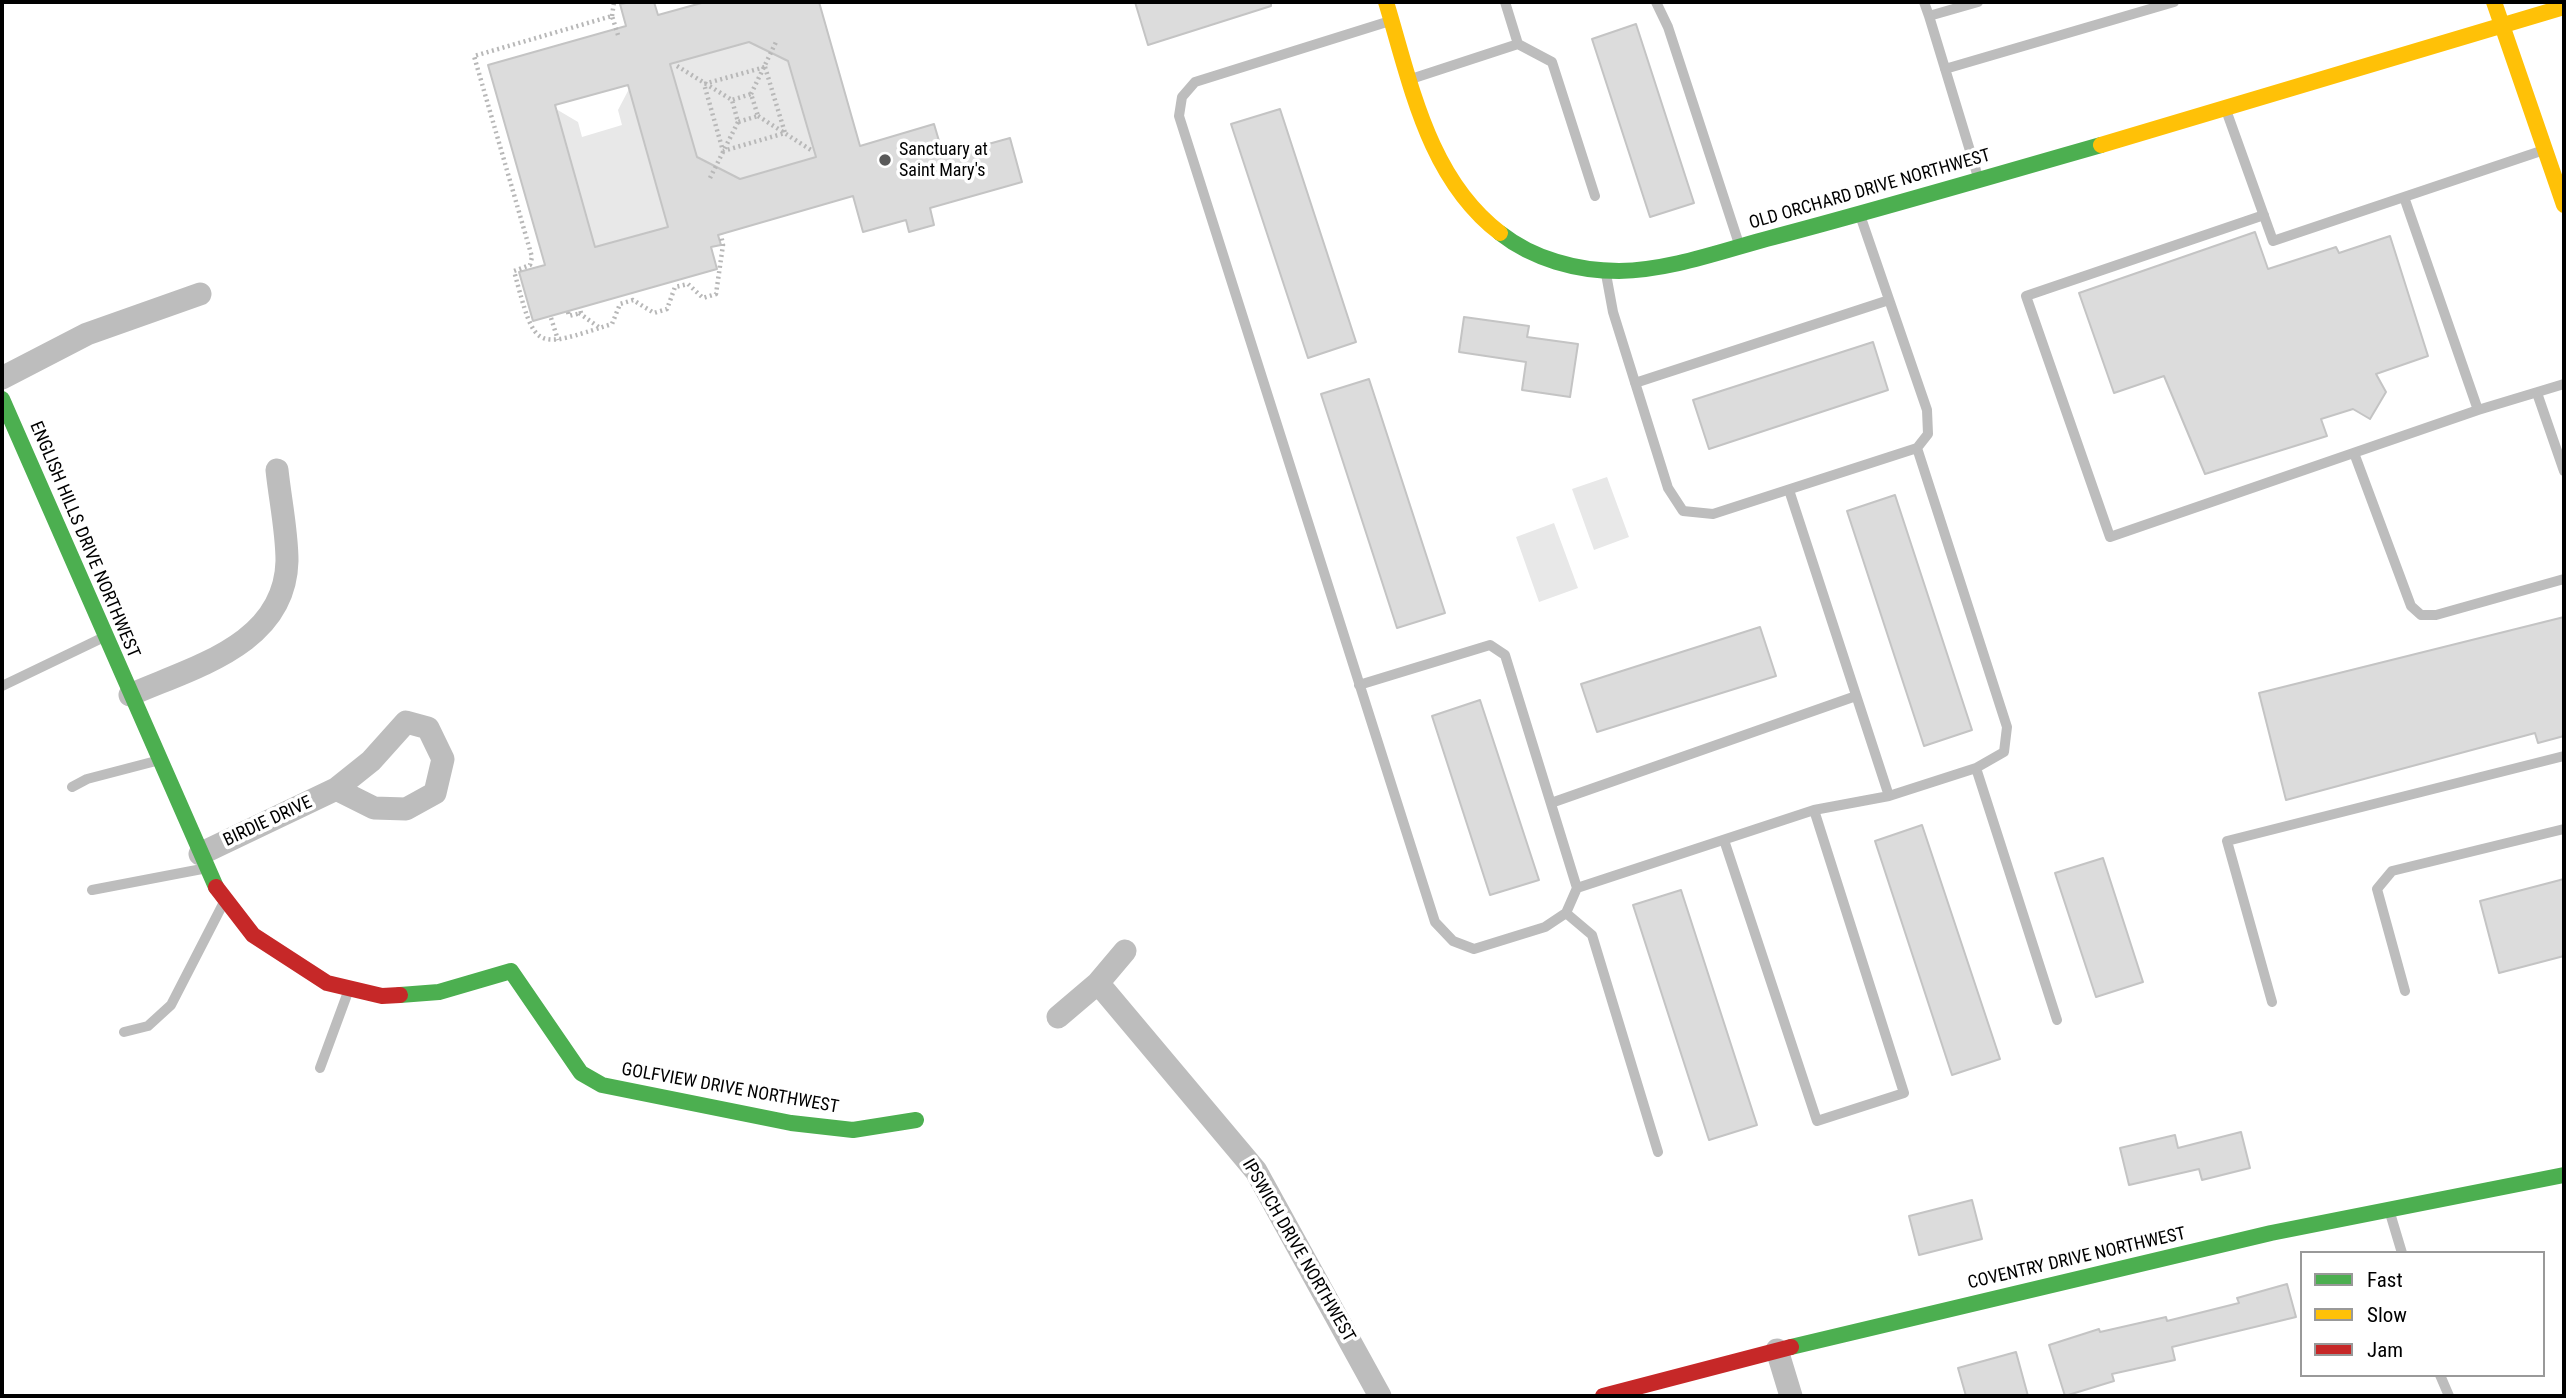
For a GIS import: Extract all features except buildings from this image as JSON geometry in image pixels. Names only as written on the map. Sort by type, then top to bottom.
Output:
[{"type":"main road","name":"OLD ORCHARD DRIVE NORTHWEST","points":[[1386,2],[1444,171],[1480,216],[1509,240],[1540,255],[1572,267],[1605,271],[1639,269],[1860,215],[2564,7]]},
{"type":"main road","points":[[2494,2],[2564,205]]},
{"type":"main road","name":"ENGLISH HILLS DRIVE NORTHWEST","points":[[2,399],[130,695]]},
{"type":"main road","name":"GOLFVIEW DRIVE NORTHWEST","points":[[130,695],[203,861],[225,899],[253,935],[327,983],[382,996],[439,992],[511,971],[581,1073],[602,1085],[624,1091],[703,1102],[790,1123],[853,1130],[916,1120]]},
{"type":"main road","name":"COVENTRY DRIVE NORTHWEST","points":[[1603,1396],[1777,1350],[2271,1233],[2564,1175]]},
{"type":"street","points":[[2,378],[87,334],[200,294]]},
{"type":"street","points":[[130,695],[238,647],[254,635],[282,596],[287,561],[277,470]]},
{"type":"street","name":"BIRDIE DRIVE","points":[[203,861],[336,789],[371,761],[406,722],[428,728],[443,759],[435,793],[406,810],[374,808],[336,789]]},
{"type":"street","points":[[1058,1017],[1098,983],[1125,951]]},
{"type":"street","name":"IPSWICH DRIVE NORTHWEST","points":[[1098,983],[1256,1171],[1380,1396]]},
{"type":"street","points":[[1777,1350],[1791,1396]]},
{"type":"lane","points":[[1505,2],[1518,44],[1552,62],[1595,196]]},
{"type":"lane","points":[[1656,2],[1668,27],[1740,246]]},
{"type":"lane","points":[[1924,2],[1979,180]]},
{"type":"lane","points":[[1929,16],[1978,2]]},
{"type":"lane","points":[[1945,69],[2174,2]]},
{"type":"lane","points":[[1359,685],[1490,645],[1505,654],[1577,888],[1566,913],[1545,927],[1474,949],[1453,941],[1435,922],[1359,685],[1179,116],[1182,97],[1195,82],[1392,21]]},
{"type":"lane","points":[[1411,79],[1518,44]]},
{"type":"lane","points":[[2225,108],[2273,240],[2545,149]]},
{"type":"lane","points":[[2404,197],[2478,410]]},
{"type":"lane","points":[[1605,271],[1613,312],[1668,488],[1683,511],[1713,514],[1917,448],[1928,434],[1927,410],[1860,215]]},
{"type":"lane","points":[[2264,215],[2026,296],[2110,537],[2478,410],[2564,384]]},
{"type":"lane","points":[[1635,383],[1889,300]]},
{"type":"lane","points":[[2537,393],[2564,471]]},
{"type":"lane","points":[[1577,888],[1814,810],[1889,796],[1976,768],[2004,752],[2007,727],[1917,448]]},
{"type":"lane","points":[[2354,453],[2411,606],[2421,615],[2436,615],[2564,579]]},
{"type":"lane","points":[[1789,489],[1889,796]]},
{"type":"lane","points":[[2,685],[105,636]]},
{"type":"lane","points":[[1551,803],[1856,696]]},
{"type":"lane","points":[[2272,1002],[2227,841],[2564,756]]},
{"type":"lane","points":[[72,788],[87,779],[159,760]]},
{"type":"lane","points":[[1976,768],[2057,1020]]},
{"type":"lane","points":[[1724,839],[1817,1121],[1904,1093],[1814,810]]},
{"type":"lane","points":[[2405,991],[2377,889],[2392,871],[2564,829]]},
{"type":"lane","points":[[92,890],[203,861]]},
{"type":"lane","points":[[124,1032],[148,1026],[171,1005],[225,899]]},
{"type":"lane","points":[[1566,913],[1592,935],[1658,1152]]},
{"type":"lane","points":[[320,1068],[349,988]]},
{"type":"lane","points":[[2390,1211],[2401,1251]]},
{"type":"lane","points":[[2440,1377],[2445,1395]]},
{"type":"path","points":[[614,2],[612,16],[618,34]]},
{"type":"path","points":[[612,16],[474,56],[533,257],[530,265],[514,271],[528,322],[542,338],[558,340],[612,324],[620,304],[633,300],[654,313],[667,309],[676,287],[688,284],[703,298],[716,294],[723,245],[721,235]]},
{"type":"path","points":[[776,42],[751,94],[758,116],[811,150]]},
{"type":"path","points":[[677,66],[732,100],[738,122],[710,178]]},
{"type":"path","points":[[704,84],[765,67]]},
{"type":"path","points":[[765,67],[785,133]]},
{"type":"path","points":[[704,84],[723,151]]},
{"type":"path","points":[[732,100],[751,94]]},
{"type":"path","points":[[738,122],[758,116]]},
{"type":"path","points":[[723,151],[785,133]]},
{"type":"path","points":[[568,312],[569,316],[579,311],[600,328]]},
{"type":"path","points":[[551,318],[558,340]]},
{"type":"shaded area","points":[[769,36],[783,43],[816,157],[716,186],[723,170],[709,163],[703,176],[670,64]]},
{"type":"shaded area","points":[[629,89],[668,227],[595,247],[556,109],[578,122],[582,137],[622,125],[618,110]]},
{"type":"shaded area","points":[[1607,477],[1629,537],[1594,550],[1572,489]]},
{"type":"shaded area","points":[[1554,523],[1578,588],[1539,602],[1516,537]]},
{"type":"traffic: fast","points":[[1500,233],[1527,250],[1556,262],[1587,269],[1639,270],[1717,253],[2101,145]]},
{"type":"traffic: fast","points":[[2,399],[216,887]]},
{"type":"traffic: fast","points":[[400,995],[439,992],[511,971],[581,1073],[602,1085],[791,1123],[853,1130],[916,1120]]},
{"type":"traffic: fast","points":[[1791,1347],[2271,1233],[2564,1175]]},
{"type":"traffic: slow","points":[[1386,2],[1414,97],[1439,157],[1455,185],[1475,211],[1500,233]]},
{"type":"traffic: slow","points":[[2494,2],[2564,205]]},
{"type":"traffic: slow","points":[[2101,145],[2564,7]]},
{"type":"traffic: jam","points":[[216,887],[253,935],[327,983],[382,996],[400,995]]},
{"type":"traffic: jam","points":[[1603,1396],[1791,1347]]},
{"type":"place","name":"Sanctuary at Saint Mary's","points":[[885,160]]}]
